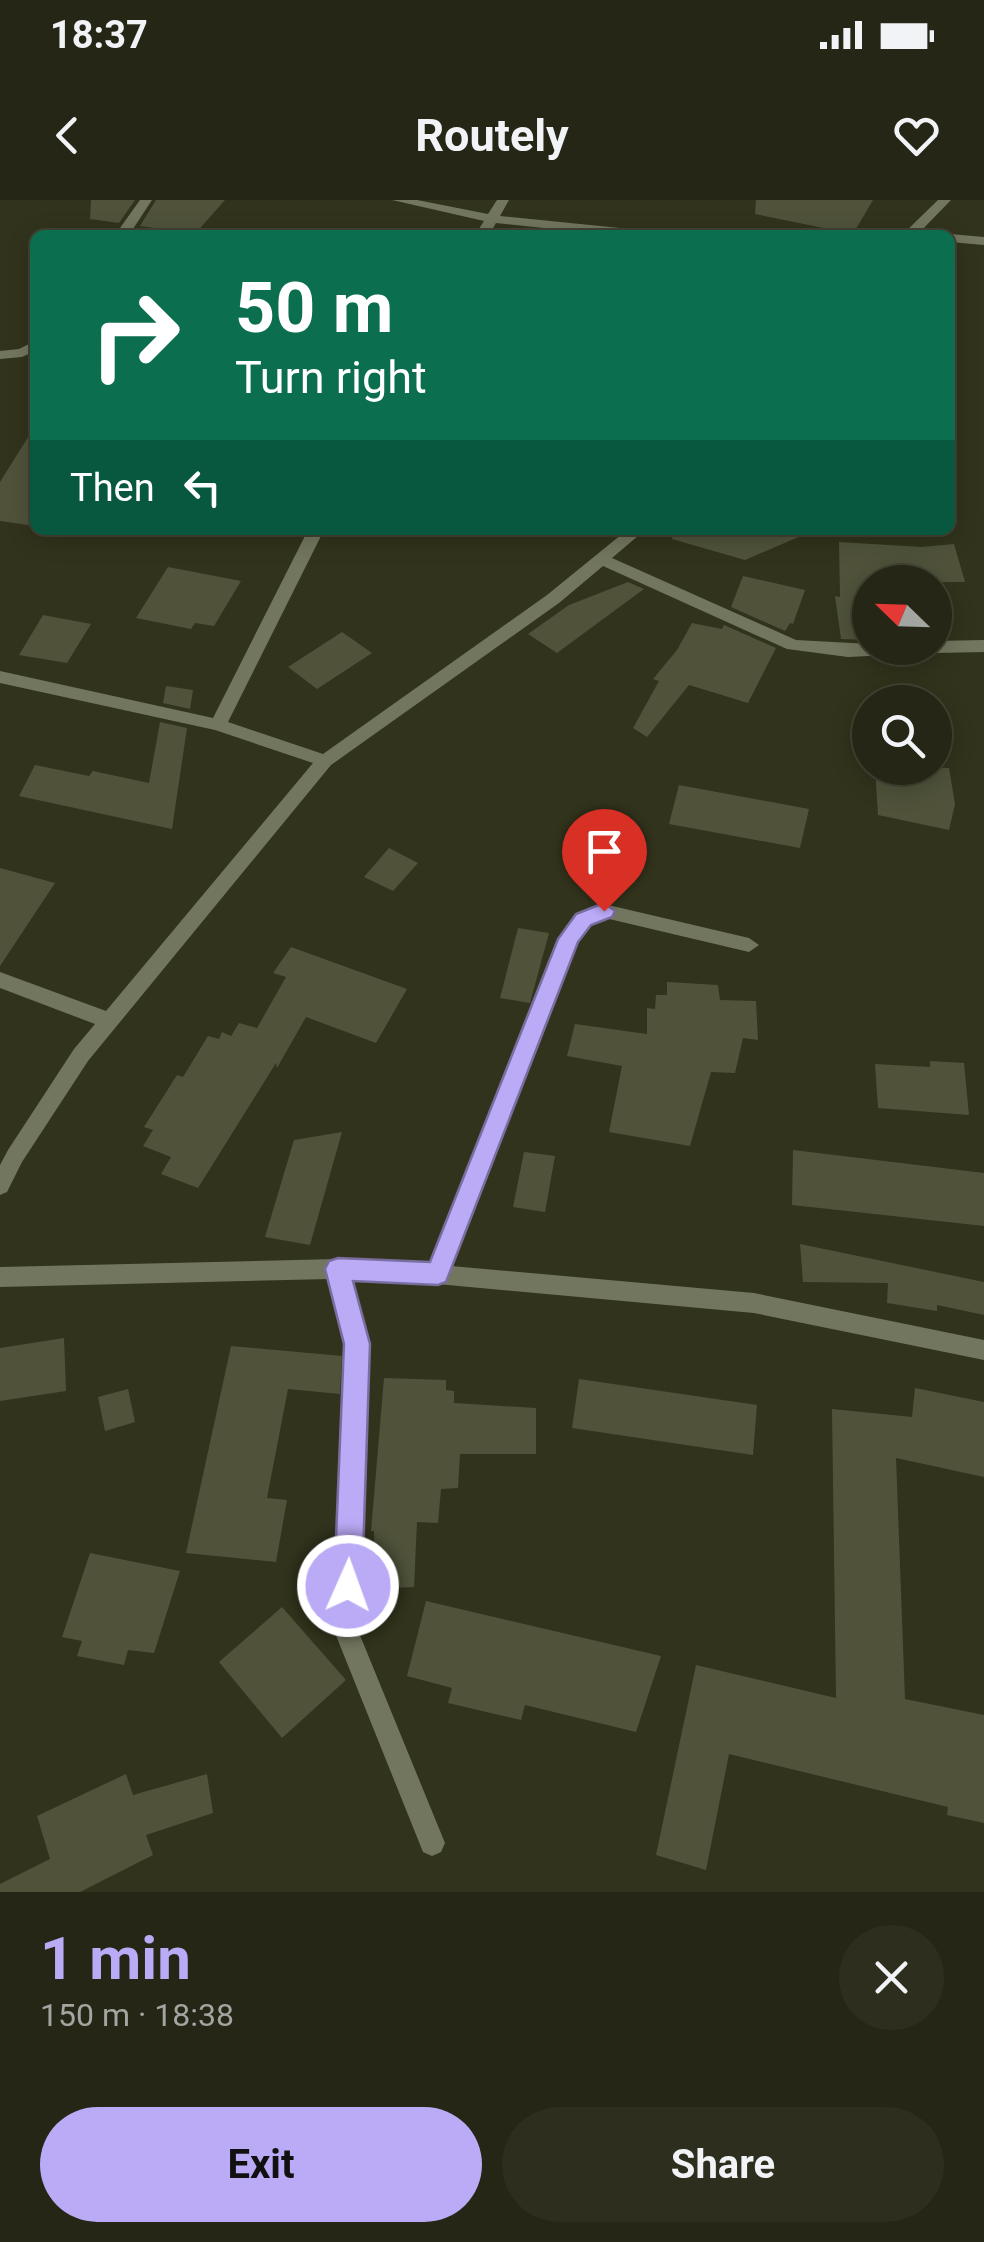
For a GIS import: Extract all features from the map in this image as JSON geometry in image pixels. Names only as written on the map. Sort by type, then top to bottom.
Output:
[{"type":"street","points":[[125,230],[146,200]]},
{"type":"street","points":[[398,200],[492,219],[601,230]]},
{"type":"street","points":[[485,230],[503,200]]},
{"type":"street","points":[[915,230],[945,200]]},
{"type":"street","points":[[955,238],[984,241]]},
{"type":"street","points":[[0,355],[30,348]]},
{"type":"street","points":[[218,725],[313,535]]},
{"type":"street","points":[[0,1186],[15,1156],[107,1020],[325,761],[553,599],[631,535]]},
{"type":"street","points":[[602,560],[794,645],[852,652]]},
{"type":"street","points":[[952,647],[984,646]]},
{"type":"street","points":[[0,677],[218,725],[325,761]]},
{"type":"street","points":[[438,1274],[569,939],[583,920],[604,911],[749,945]]},
{"type":"street","points":[[0,980],[107,1020]]},
{"type":"street","points":[[338,1269],[357,1344],[345,1628],[432,1843]]},
{"type":"street","points":[[0,1277],[338,1269],[438,1274],[754,1302],[984,1350]]},
{"type":"building","points":[[91,200],[135,200],[119,223],[90,219]]},
{"type":"building","points":[[156,200],[225,200],[198,230],[140,226]]},
{"type":"building","points":[[756,200],[873,200],[855,230],[833,230],[755,214]]},
{"type":"building","points":[[30,434],[30,525],[0,521],[0,482]]},
{"type":"building","points":[[672,535],[803,535],[745,560],[672,539]]},
{"type":"building","points":[[839,542],[921,547],[954,544],[965,582],[952,582],[952,565],[852,565],[852,639],[841,639],[835,596],[840,597]]},
{"type":"building","points":[[168,567],[241,581],[214,626],[195,623],[191,629],[136,618]]},
{"type":"building","points":[[743,576],[805,590],[793,624],[785,631],[731,607]]},
{"type":"building","points":[[628,582],[644,589],[557,653],[528,634],[569,605]]},
{"type":"building","points":[[43,615],[91,624],[67,663],[19,655]]},
{"type":"building","points":[[692,623],[722,629],[724,625],[776,648],[748,703],[689,685],[647,737],[633,728],[659,681],[653,679],[677,650]]},
{"type":"building","points":[[342,632],[372,653],[317,689],[288,667]]},
{"type":"building","points":[[166,686],[193,690],[190,709],[163,703]]},
{"type":"building","points":[[160,722],[187,728],[172,829],[19,796],[35,765],[89,776],[93,771],[149,783]]},
{"type":"building","points":[[679,785],[809,809],[800,848],[669,824]]},
{"type":"building","points":[[876,785],[952,785],[955,804],[949,830],[878,815]]},
{"type":"building","points":[[389,848],[418,863],[393,891],[364,877]]},
{"type":"building","points":[[0,868],[55,883],[0,966]]},
{"type":"building","points":[[518,928],[549,933],[530,1003],[500,998]]},
{"type":"building","points":[[291,947],[407,989],[376,1043],[306,1017],[198,1188],[161,1174],[171,1157],[143,1146],[153,1130],[144,1127],[177,1075],[183,1077],[208,1036],[219,1039],[222,1032],[231,1036],[239,1023],[257,1028],[286,977],[273,973]]},
{"type":"building","points":[[667,982],[718,985],[720,1000],[756,1001],[758,1040],[743,1038],[735,1073],[711,1072],[690,1146],[609,1132],[622,1066],[567,1056],[575,1024],[647,1034],[647,1008],[655,1009],[656,995],[667,995]]},
{"type":"building","points":[[930,1061],[964,1063],[969,1115],[878,1108],[875,1064],[930,1067]]},
{"type":"building","points":[[342,1132],[310,1245],[265,1237],[294,1140]]},
{"type":"building","points":[[793,1150],[984,1173],[984,1226],[792,1205]]},
{"type":"building","points":[[524,1152],[555,1156],[545,1212],[513,1207]]},
{"type":"building","points":[[800,1244],[984,1282],[984,1315],[937,1305],[937,1311],[887,1303],[888,1283],[803,1282]]},
{"type":"building","points":[[64,1338],[66,1391],[0,1401],[0,1348]]},
{"type":"building","points":[[231,1346],[342,1356],[340,1394],[288,1389],[267,1498],[287,1500],[276,1562],[186,1553]]},
{"type":"building","points":[[384,1378],[446,1380],[446,1390],[454,1391],[454,1403],[536,1408],[536,1454],[460,1454],[458,1488],[441,1489],[438,1523],[417,1522],[414,1587],[375,1589],[371,1531]]},
{"type":"building","points":[[579,1379],[757,1405],[753,1455],[572,1428]]},
{"type":"building","points":[[915,1388],[984,1402],[984,1477],[896,1458],[905,1699],[984,1715],[984,1823],[947,1815],[948,1807],[729,1754],[706,1870],[656,1855],[696,1665],[836,1698],[832,1409],[912,1417]]},
{"type":"building","points":[[128,1389],[135,1422],[105,1431],[98,1397]]},
{"type":"building","points":[[90,1553],[180,1571],[154,1653],[128,1650],[124,1665],[77,1656],[82,1641],[62,1637]]},
{"type":"building","points":[[426,1601],[661,1656],[636,1732],[525,1705],[521,1720],[448,1703],[452,1688],[407,1676]]},
{"type":"building","points":[[282,1607],[346,1680],[282,1738],[219,1662]]},
{"type":"building","points":[[126,1774],[133,1795],[207,1774],[213,1813],[146,1835],[153,1855],[80,1892],[0,1892],[0,1884],[50,1859],[37,1816]]},
{"type":"route","points":[[348,1586],[357,1344],[338,1269],[438,1274],[569,939],[583,920],[604,911]]}]
